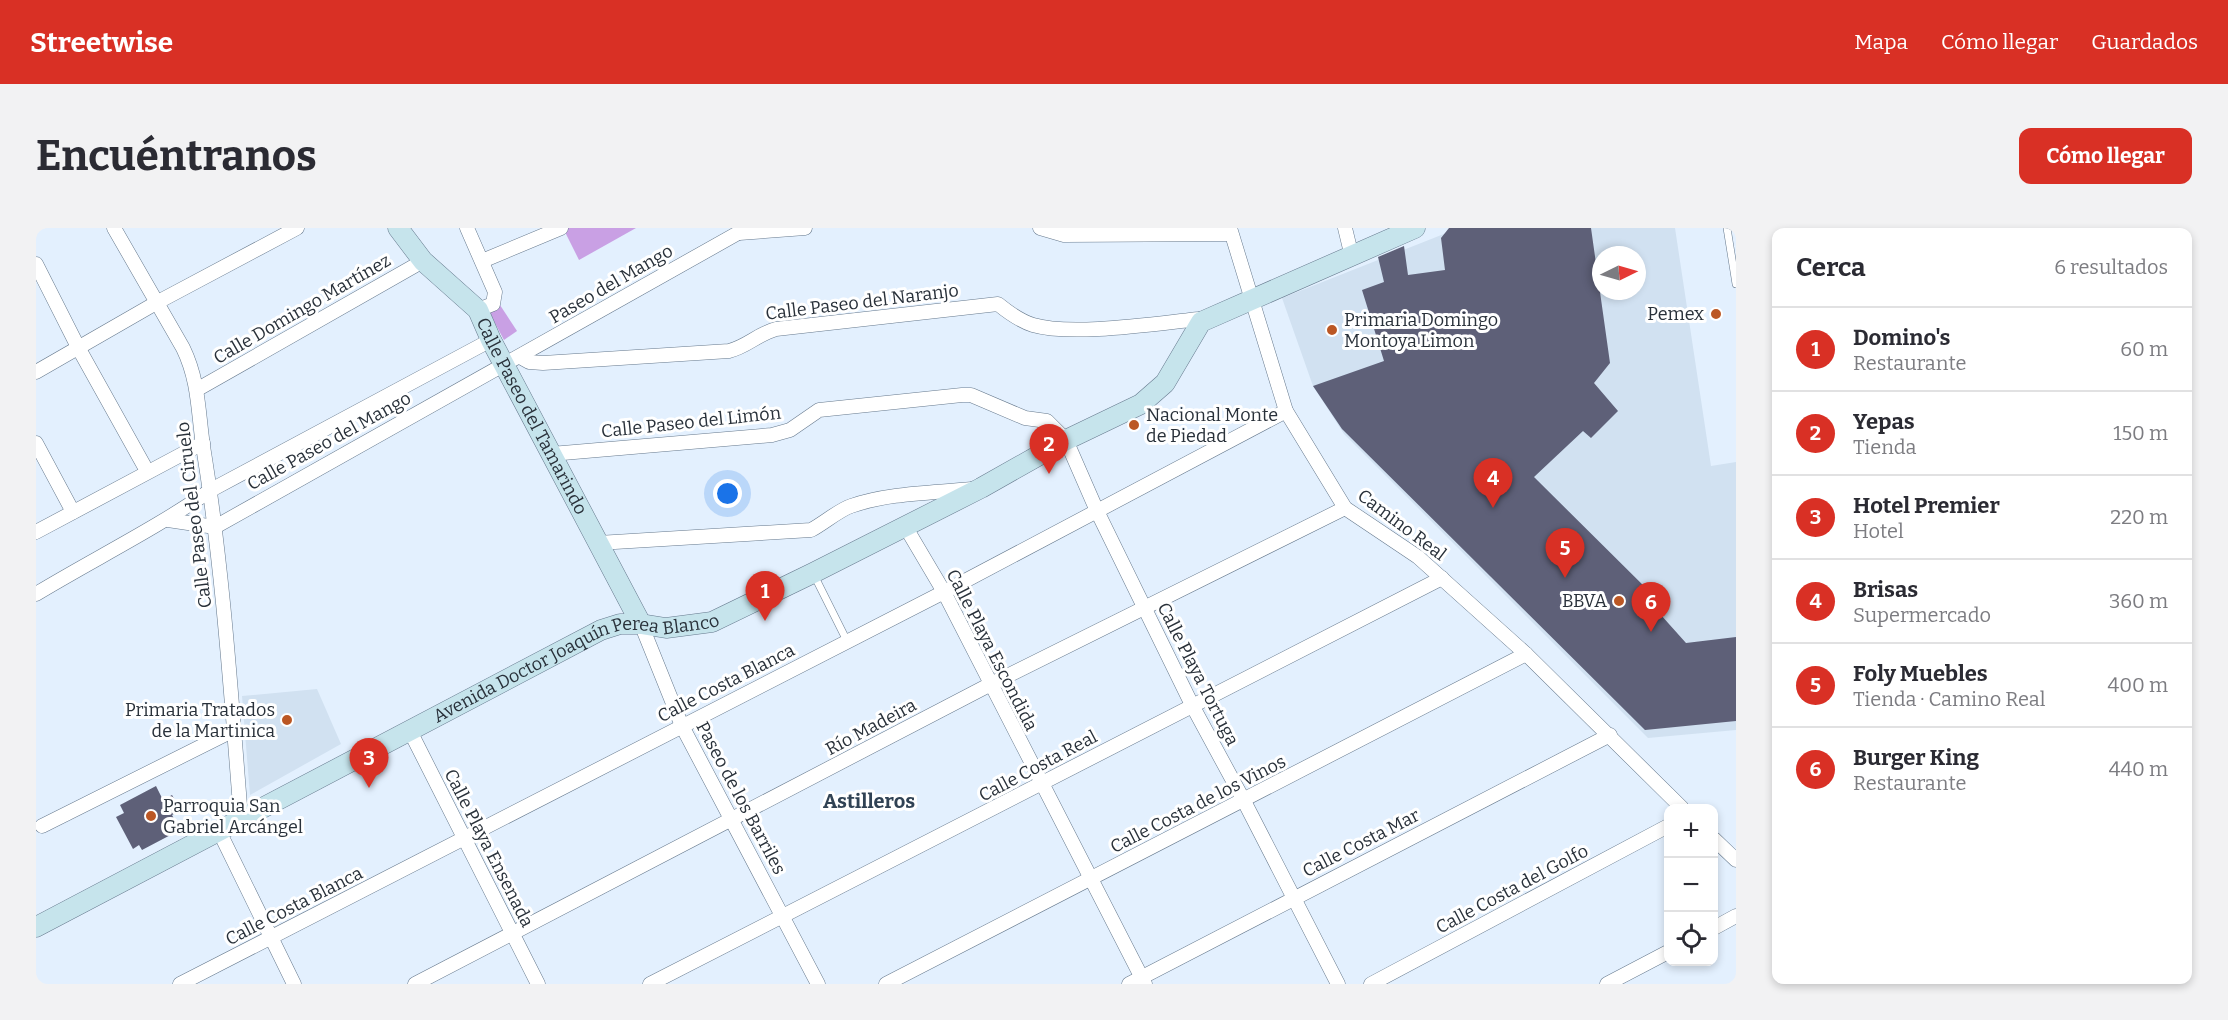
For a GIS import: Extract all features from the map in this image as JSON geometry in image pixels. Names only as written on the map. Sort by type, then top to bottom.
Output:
[{"type":"main road","name":"Calle Paseo del Tamarindo","points":[[398,228],[423,261],[478,310],[490,340],[511,360],[551,454],[642,624]]},
{"type":"main road","name":"Avenida Doctor Joaquín Perea Blanco","points":[[36,927],[601,630],[620,624],[642,624],[666,628],[712,622],[981,488],[1066,440],[1142,404],[1153,395],[1174,370],[1196,329],[1209,318],[1352,256],[1405,230]]},
{"type":"street","name":"Calle Paseo del Ciruelo","points":[[114,228],[183,348],[193,369],[198,389],[203,442],[211,490],[241,818]]},
{"type":"street","points":[[36,372],[156,303],[297,228]]},
{"type":"street","points":[[467,228],[495,298],[493,304],[478,310]]},
{"type":"street","points":[[482,261],[561,228]]},
{"type":"street","points":[[742,231],[805,228]]},
{"type":"street","points":[[1040,228],[1064,235],[1230,231]]},
{"type":"street","points":[[1346,228],[1352,256]]},
{"type":"street","name":"Paseo del Mango","points":[[511,360],[742,231]]},
{"type":"street","name":"Camino Real","points":[[1230,231],[1286,411],[1346,508],[1398,541],[1442,578],[1527,654],[1678,804]]},
{"type":"street","name":"Calle Domingo Martínez","points":[[198,389],[423,261]]},
{"type":"street","points":[[37,270],[147,471]]},
{"type":"street","name":"Calle Paseo del Naranjo","points":[[511,360],[543,363],[729,351],[743,348],[758,334],[776,329],[998,304],[1014,316],[1034,325],[1063,328],[1209,318]]},
{"type":"street","name":"Calle Paseo del Mango","points":[[36,594],[168,520],[211,490],[490,340]]},
{"type":"street","name":"Calle Paseo del Mango","points":[[214,527],[511,360]]},
{"type":"street","name":"Calle Paseo del Limón","points":[[551,454],[772,435],[790,430],[819,410],[962,395],[971,395],[1025,418],[1047,421],[1066,440]]},
{"type":"street","name":"Calle Costa Blanca","points":[[180,984],[944,592],[1286,411]]},
{"type":"street","name":"Calle Playa Tortuga","points":[[1066,440],[1144,609],[1338,984]]},
{"type":"street","points":[[36,532],[203,442]]},
{"type":"street","points":[[36,443],[73,512]]},
{"type":"street","points":[[598,543],[811,530],[830,521],[847,507],[865,502],[981,488]]},
{"type":"street","name":"Río Madeira","points":[[415,984],[513,935],[991,684],[1346,508]]},
{"type":"street","points":[[168,520],[214,527]]},
{"type":"street","name":"Calle Playa Escondida","points":[[905,526],[944,592],[1040,786],[1091,879],[1138,982]]},
{"type":"street","name":"Calle Costa Real","points":[[650,984],[1442,578]]},
{"type":"street","name":"Paseo de los Barriles","points":[[642,624],[682,726],[818,984]]},
{"type":"street","name":"Calle Costa de los Vinos","points":[[886,984],[1527,654]]},
{"type":"street","name":"Calle Playa Ensenada","points":[[409,729],[538,984]]},
{"type":"street","points":[[42,826],[234,730]]},
{"type":"street","name":"Calle Costa Mar","points":[[1138,982],[1610,735]]},
{"type":"street","name":"Calle Costa del Golfo","points":[[1371,984],[1664,828]]},
{"type":"street","points":[[219,831],[269,938],[294,984]]},
{"type":"street","points":[[1718,844],[1736,860]]},
{"type":"street","points":[[1718,925],[1736,916]]},
{"type":"street","points":[[1607,984],[1664,954]]},
{"type":"lane","points":[[1727,228],[1736,284]]},
{"type":"lane","points":[[813,573],[847,641]]},
{"type":"shaded area","points":[[563,228],[636,228],[579,260]]},
{"type":"shaded area","points":[[1459,228],[1675,228],[1711,466],[1736,462],[1736,730],[1648,738],[1344,434],[1313,386],[1282,298]]},
{"type":"shaded area","points":[[500,305],[517,331],[504,340],[489,312]]},
{"type":"shaded area","name":"Primaria Tratados de la Martinica","points":[[317,689],[341,744],[250,795],[242,696]]},
{"type":"building","points":[[1449,228],[1591,228],[1594,246],[1592,300],[1601,300],[1610,363],[1594,383],[1618,411],[1591,438],[1583,431],[1534,477],[1656,598],[1652,605],[1686,643],[1736,637],[1736,721],[1645,730],[1342,429],[1313,386],[1384,361],[1362,290],[1384,282],[1378,257],[1404,246],[1408,275],[1445,270],[1441,238]]},
{"type":"building","points":[[156,786],[163,800],[172,795],[181,810],[172,815],[180,830],[142,850],[139,845],[133,849],[116,817],[124,813],[120,805]]},
{"type":"place","name":"Pemex","points":[[1716,314]]},
{"type":"place","name":"Primaria Domingo Montoya Limon","points":[[1332,330]]},
{"type":"place","name":"Nacional Monte de Piedad","points":[[1134,425]]},
{"type":"place","name":"Yepas","points":[[1049,474]]},
{"type":"place","name":"Brisas","points":[[1493,508]]},
{"type":"place","name":"Foly Muebles","points":[[1565,578]]},
{"type":"place","name":"BBVA","points":[[1619,601]]},
{"type":"place","name":"Domino's","points":[[765,621]]},
{"type":"place","name":"Burger King","points":[[1651,632]]},
{"type":"place","name":"Primaria Tratados de la Martinica","points":[[287,720]]},
{"type":"place","name":"Hotel Premier","points":[[369,788]]},
{"type":"place","name":"Parroquia San Gabriel Arcángel","points":[[151,816]]},
{"type":"district","name":"Astilleros","points":[[869,801]]}]
